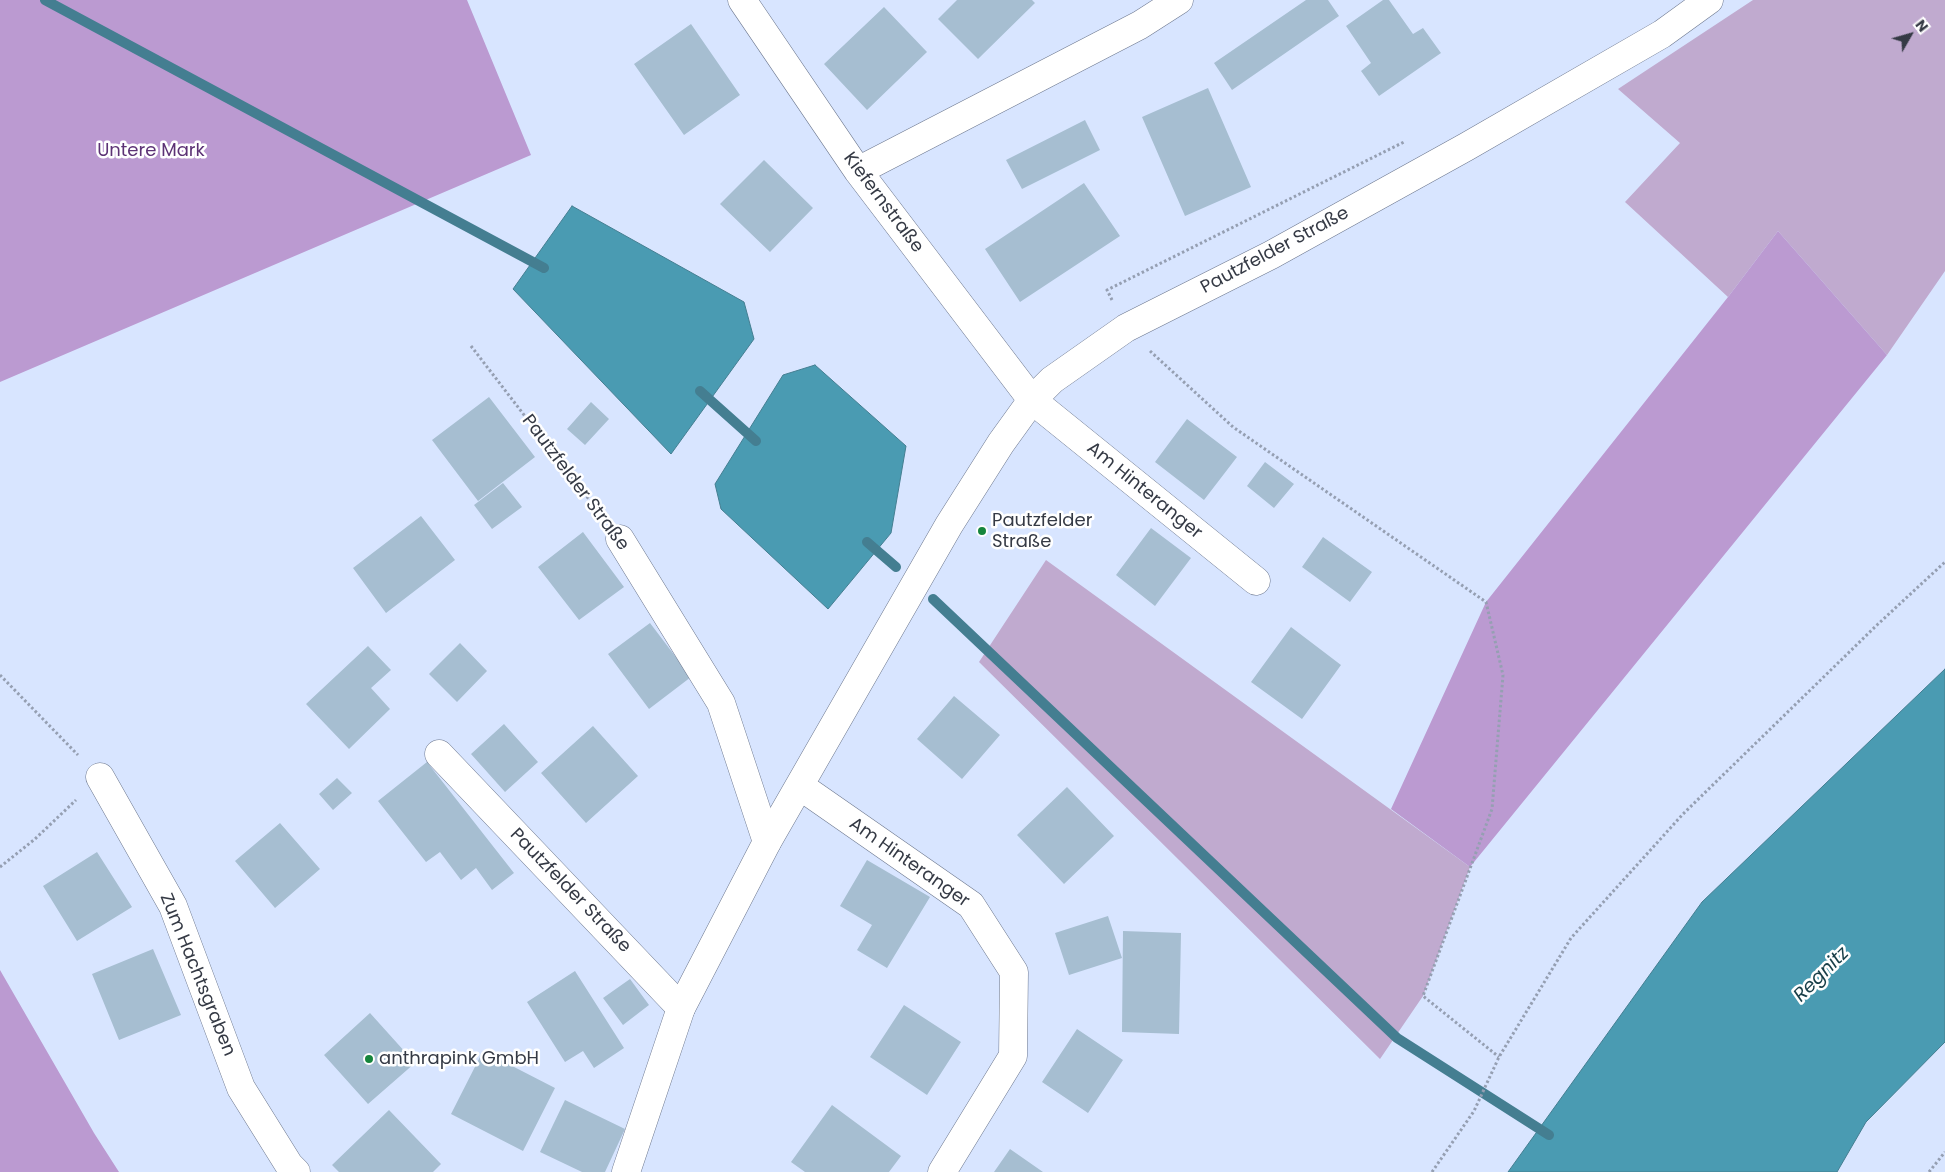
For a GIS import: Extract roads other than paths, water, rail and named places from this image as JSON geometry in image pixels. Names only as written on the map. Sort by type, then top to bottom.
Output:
[{"type":"street","name":"Kiefernstraße","points":[[742,0],[858,171],[1032,400]]},
{"type":"street","points":[[858,171],[1140,12],[1179,0]]},
{"type":"street","name":"Pautzfelder Straße","points":[[626,1172],[681,1008],[767,842],[949,525],[1001,443],[1032,400],[1052,380],[1126,328],[1271,255],[1466,147],[1662,34],[1710,0]]},
{"type":"street","name":"Am Hinteranger","points":[[1032,400],[1256,582]]},
{"type":"street","name":"Pautzfelder Straße","points":[[620,539],[721,704],[767,842]]},
{"type":"street","name":"Pautzfelder Straße","points":[[439,754],[681,1008]]},
{"type":"street","name":"Zum Hachtsgraben","points":[[100,777],[173,906],[241,1088],[289,1165],[296,1172]]},
{"type":"street","name":"Am Hinteranger","points":[[800,786],[971,905],[1014,972],[1013,1056],[942,1172]]},
{"type":"water","points":[[572,206],[744,302],[754,339],[671,454],[513,289]]},
{"type":"water","points":[[815,365],[906,446],[891,533],[828,609],[721,509],[715,484],[783,375]]},
{"type":"water","name":"Regnitz","points":[[1945,669],[1945,1042],[1866,1122],[1837,1172],[1508,1172],[1702,902]]},
{"type":"waterway","points":[[45,0],[544,268]]},
{"type":"waterway","points":[[700,391],[756,441]]},
{"type":"waterway","points":[[867,542],[896,567]]},
{"type":"waterway","points":[[933,599],[1397,1038],[1549,1135]]},
{"type":"place","name":"Pautzfelder Straße","points":[[982,531]]},
{"type":"place","name":"anthrapink GmbH","points":[[369,1059]]},
{"type":"park label","name":"Untere Mark","points":[[151,151]]}]
